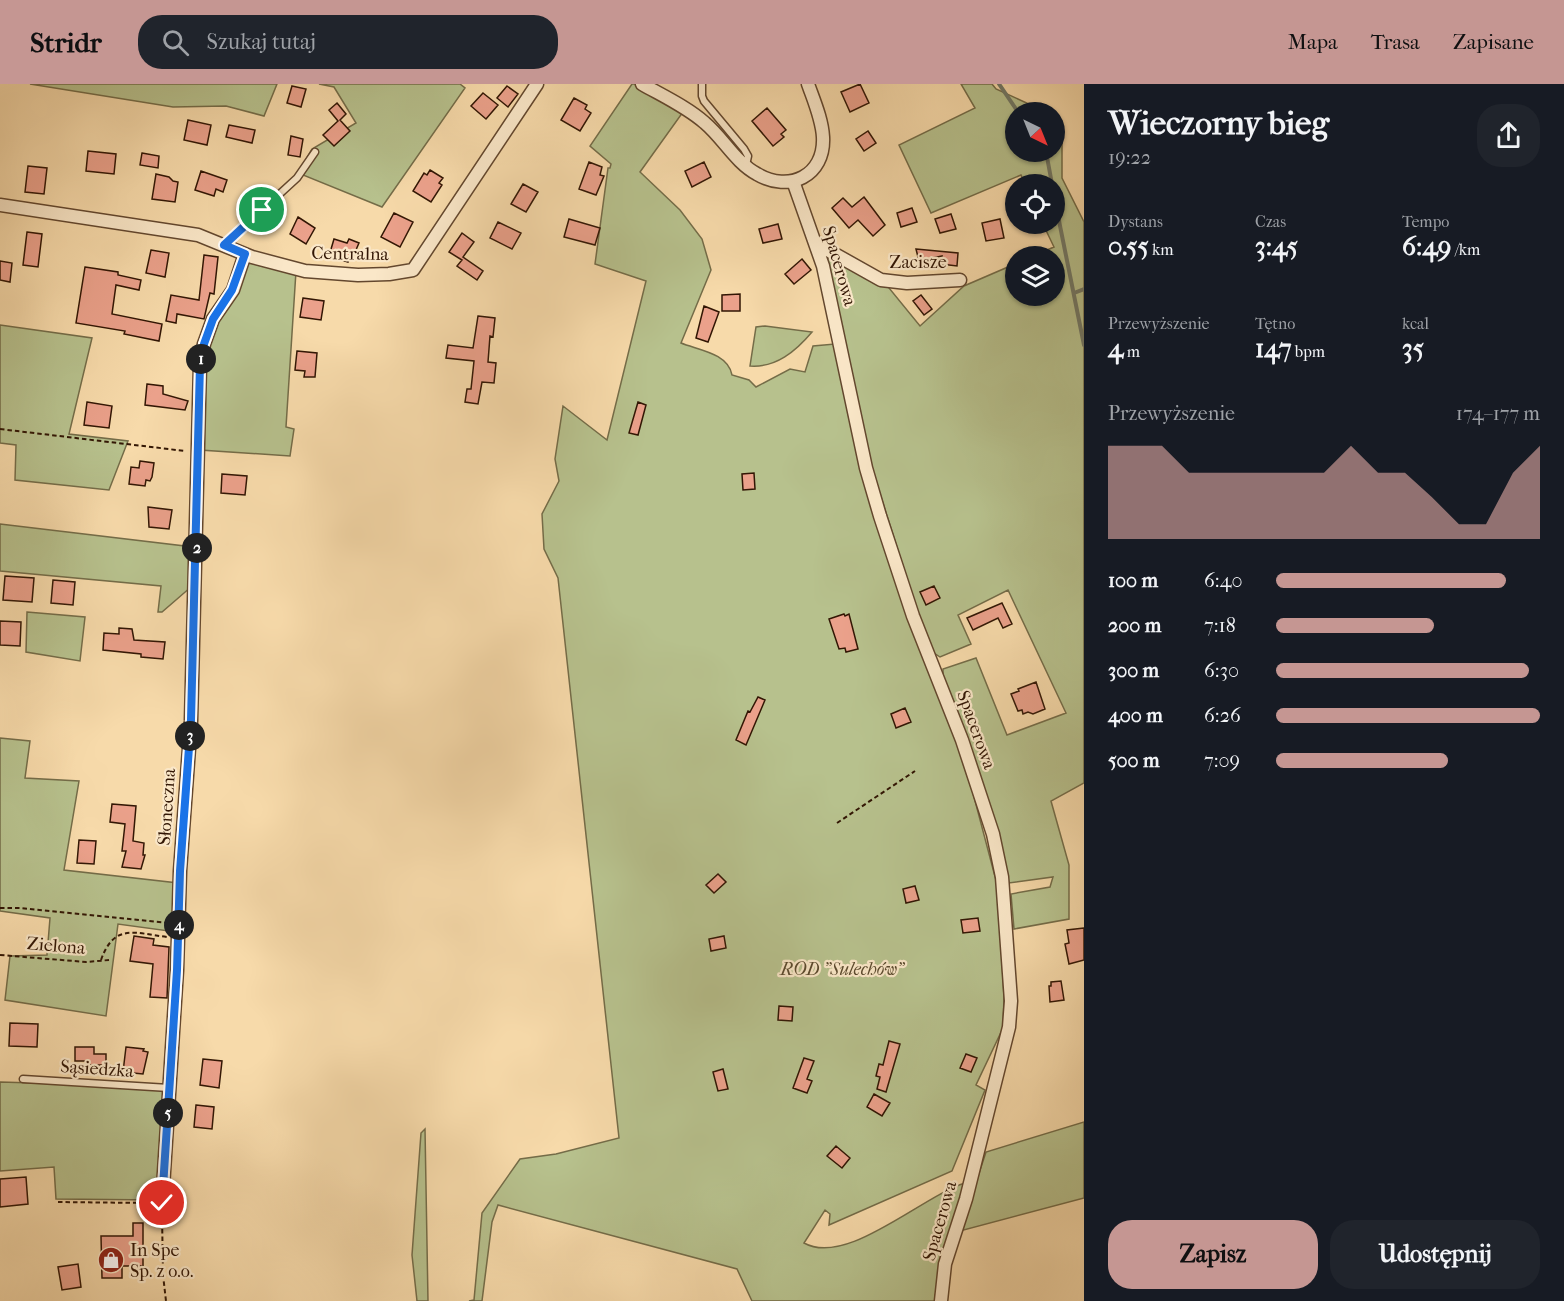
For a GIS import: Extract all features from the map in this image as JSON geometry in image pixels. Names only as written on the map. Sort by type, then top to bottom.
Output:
[{"type":"street","name":"Centralna","points":[[0,205],[198,235],[245,254],[305,271],[358,275],[389,274],[413,270],[537,84]]},
{"type":"street","points":[[642,84],[704,122],[754,173],[772,182],[793,181],[812,171],[820,159],[823,137],[819,115],[808,84]]},
{"type":"street","name":"Spacerowa","points":[[793,181],[823,266],[868,478],[913,616],[981,794],[993,834],[1002,877],[1011,1000],[1009,1027],[966,1199],[945,1264],[941,1301]]},
{"type":"street","name":"Zacisze","points":[[815,243],[881,280],[907,283],[960,279]]},
{"type":"street","name":"Słoneczna","points":[[162,1203],[179,939],[180,871],[191,720],[200,364],[213,319],[232,290],[245,254]]},
{"type":"lane","points":[[702,84],[704,102],[744,149],[748,156],[746,165]]},
{"type":"lane","points":[[224,245],[297,178],[315,152]]},
{"type":"lane","name":"Sąsiedzka","points":[[23,1079],[169,1088]]},
{"type":"path","points":[[0,429],[197,452]]},
{"type":"path","points":[[837,823],[915,771]]},
{"type":"path","points":[[0,908],[179,924]]},
{"type":"path","points":[[100,961],[108,942],[125,932],[179,939]]},
{"type":"path","name":"Zielona","points":[[0,955],[86,962],[109,960]]},
{"type":"path","points":[[58,1202],[162,1203],[163,1275],[166,1301]]},
{"type":"green space","points":[[30,84],[277,84],[264,116],[226,106],[173,107]]},
{"type":"green space","points":[[319,84],[460,84],[465,88],[382,207],[298,173],[312,149],[356,123],[334,87]]},
{"type":"green space","name":"ROD \"Sulechów\"","points":[[632,84],[636,84],[683,112],[640,172],[680,210],[702,239],[711,270],[681,343],[719,357],[725,362],[732,375],[749,380],[756,387],[790,369],[805,372],[813,346],[835,344],[849,418],[973,793],[998,888],[1004,997],[1003,1028],[976,1085],[985,1090],[952,1171],[829,1225],[830,1214],[825,1210],[804,1243],[822,1248],[841,1246],[884,1227],[948,1190],[965,1183],[935,1296],[936,1301],[752,1301],[737,1269],[498,1205],[492,1222],[482,1301],[469,1301],[474,1300],[482,1213],[520,1159],[556,1154],[619,1138],[558,578],[544,549],[542,514],[559,481],[555,459],[563,406],[607,440],[646,281],[595,264],[608,168],[611,164],[590,146]]},
{"type":"green space","points":[[961,84],[992,84],[996,89],[1024,102],[1005,102],[1005,162],[1062,162],[1062,174],[1005,174],[1005,182],[931,213],[899,145],[975,108]]},
{"type":"green space","points":[[1065,184],[1084,222],[1084,783],[1051,801],[1069,865],[1069,919],[1014,929],[1011,894],[1050,887],[1053,877],[1009,883],[981,778],[943,676],[943,669],[976,658],[1007,735],[1066,713],[1008,590],[958,615],[971,644],[940,657],[934,653],[916,607],[874,475],[820,249],[885,283],[920,326],[964,286],[1005,268],[1005,306],[1065,306],[1065,246],[1054,246],[1048,234],[1065,234]]},
{"type":"green space","points":[[246,258],[296,271],[286,427],[294,429],[290,456],[200,450],[207,344]]},
{"type":"green space","points":[[0,325],[92,338],[69,434],[128,441],[109,490],[15,480],[16,445],[0,443]]},
{"type":"green space","points":[[756,327],[812,332],[785,357],[768,364],[750,366]]},
{"type":"green space","points":[[0,524],[193,547],[191,587],[162,612],[158,612],[161,586],[0,571]]},
{"type":"green space","points":[[27,612],[85,617],[80,661],[26,652]]},
{"type":"green space","points":[[0,738],[30,741],[25,778],[79,781],[64,870],[178,883],[176,932],[118,924],[106,1016],[5,1000],[10,956],[47,955],[50,918],[0,911]]},
{"type":"green space","points":[[0,1082],[166,1087],[159,1200],[56,1199],[54,1167],[0,1171]]},
{"type":"green space","points":[[1084,1122],[1084,1198],[960,1231],[986,1152]]},
{"type":"green space","points":[[425,1129],[428,1301],[417,1301],[412,1255],[421,1133]]},
{"type":"building","points":[[860,84],[869,103],[850,112],[841,92]]},
{"type":"building","points":[[292,86],[306,89],[301,107],[287,103]]},
{"type":"building","points":[[507,86],[518,94],[508,107],[497,98]]},
{"type":"building","points":[[483,93],[498,105],[486,119],[471,106]]},
{"type":"building","points":[[574,98],[587,105],[585,109],[591,113],[580,131],[561,120]]},
{"type":"building","points":[[337,103],[346,114],[340,120],[350,131],[334,146],[323,135],[338,121],[329,110]]},
{"type":"building","points":[[767,108],[786,130],[781,134],[784,137],[773,146],[752,121]]},
{"type":"building","points":[[188,120],[211,125],[207,145],[184,140]]},
{"type":"building","points":[[229,125],[255,130],[252,143],[226,137]]},
{"type":"building","points":[[868,131],[876,143],[864,151],[856,139]]},
{"type":"building","points":[[291,136],[303,139],[300,157],[288,155]]},
{"type":"building","points":[[88,151],[116,154],[114,174],[86,171]]},
{"type":"building","points":[[142,153],[159,156],[158,168],[140,165]]},
{"type":"building","points":[[589,162],[602,167],[600,175],[604,176],[596,195],[579,189]]},
{"type":"building","points":[[704,162],[711,177],[692,187],[685,171]]},
{"type":"building","points":[[28,166],[47,168],[44,194],[25,192]]},
{"type":"building","points":[[430,170],[443,178],[439,183],[442,185],[431,202],[413,191],[424,173],[427,175]]},
{"type":"building","points":[[201,171],[227,180],[223,192],[216,189],[214,196],[195,190]]},
{"type":"building","points":[[156,174],[178,182],[175,202],[152,199]]},
{"type":"building","points":[[523,184],[538,192],[526,212],[511,204]]},
{"type":"building","points":[[864,197],[885,225],[873,236],[858,220],[849,228],[832,208],[843,198],[852,207]]},
{"type":"building","points":[[912,208],[917,222],[901,227],[897,213]]},
{"type":"building","points":[[394,213],[413,222],[400,247],[381,237]]},
{"type":"building","points":[[951,214],[956,229],[940,233],[935,219]]},
{"type":"building","points":[[298,217],[315,228],[306,244],[290,234]]},
{"type":"building","points":[[569,219],[600,228],[595,245],[564,237]]},
{"type":"building","points":[[1000,219],[1004,238],[986,241],[982,223]]},
{"type":"building","points":[[498,222],[521,233],[512,249],[490,238]]},
{"type":"building","points":[[778,224],[782,239],[763,243],[759,229]]},
{"type":"building","points":[[27,232],[42,234],[38,267],[23,265]]},
{"type":"building","points":[[462,233],[474,242],[463,257],[483,271],[477,280],[457,266],[462,260],[449,252]]},
{"type":"building","points":[[334,239],[347,243],[349,239],[359,243],[352,259],[350,258],[348,262],[329,256]]},
{"type":"building","points":[[916,249],[958,253],[957,266],[941,264],[942,256],[919,261]]},
{"type":"building","points":[[151,250],[169,253],[165,277],[146,273]]},
{"type":"building","points":[[204,255],[218,257],[214,294],[210,293],[204,319],[177,314],[176,323],[166,321],[171,295],[199,300]]},
{"type":"building","points":[[802,259],[811,270],[794,284],[785,274]]},
{"type":"building","points":[[0,261],[12,263],[10,282],[0,280]]},
{"type":"building","points":[[85,267],[118,272],[118,275],[141,280],[139,290],[116,285],[112,314],[162,324],[159,341],[124,334],[125,331],[76,323]]},
{"type":"building","points":[[740,294],[740,311],[722,311],[722,295]]},
{"type":"building","points":[[921,295],[932,309],[924,315],[913,301]]},
{"type":"building","points":[[303,298],[324,301],[321,320],[300,317]]},
{"type":"building","points":[[704,306],[719,312],[708,342],[696,338]]},
{"type":"building","points":[[478,316],[495,318],[493,337],[490,336],[488,362],[496,363],[494,383],[482,382],[478,404],[465,402],[467,389],[471,389],[474,361],[446,358],[448,345],[473,348]]},
{"type":"building","points":[[297,351],[317,353],[315,377],[304,377],[305,371],[295,370]]},
{"type":"building","points":[[147,384],[163,386],[163,394],[188,401],[185,410],[145,405]]},
{"type":"building","points":[[87,402],[112,406],[109,428],[84,425]]},
{"type":"building","points":[[638,402],[646,405],[638,435],[629,433]]},
{"type":"building","points":[[140,461],[154,463],[152,477],[150,481],[146,480],[145,486],[129,484],[131,467],[139,468]]},
{"type":"building","points":[[754,473],[755,489],[743,490],[742,474]]},
{"type":"building","points":[[222,474],[247,476],[245,495],[221,493]]},
{"type":"building","points":[[148,507],[172,510],[169,529],[149,527]]},
{"type":"building","points":[[5,576],[34,578],[32,602],[3,600]]},
{"type":"building","points":[[53,580],[75,582],[73,605],[51,603]]},
{"type":"building","points":[[934,586],[940,598],[926,605],[920,592]]},
{"type":"building","points":[[1002,603],[1012,624],[1003,628],[998,618],[973,630],[967,618]]},
{"type":"building","points":[[844,614],[845,616],[849,614],[858,649],[846,652],[845,648],[839,649],[829,619]]},
{"type":"building","points":[[0,621],[21,622],[20,646],[0,645]]},
{"type":"building","points":[[119,628],[132,629],[134,640],[165,642],[163,659],[103,650],[104,633],[119,634]]},
{"type":"building","points":[[1036,682],[1045,709],[1033,714],[1028,712],[1023,714],[1022,710],[1018,711],[1011,694]]},
{"type":"building","points":[[758,697],[765,700],[746,745],[736,740],[748,711],[750,712]]},
{"type":"building","points":[[905,708],[911,722],[896,728],[891,714]]},
{"type":"building","points":[[112,804],[136,806],[133,841],[144,843],[143,855],[145,855],[141,869],[122,867],[126,851],[122,851],[125,824],[110,822]]},
{"type":"building","points":[[79,840],[96,841],[94,864],[77,863]]},
{"type":"building","points":[[718,874],[726,882],[714,893],[706,885]]},
{"type":"building","points":[[915,886],[919,900],[906,903],[903,889]]},
{"type":"building","points":[[978,918],[980,931],[963,933],[961,920]]},
{"type":"building","points":[[1084,928],[1084,960],[1069,964],[1065,944],[1069,943],[1067,930]]},
{"type":"building","points":[[134,936],[154,939],[153,945],[169,947],[167,998],[150,997],[153,964],[130,961]]},
{"type":"building","points":[[724,936],[726,948],[711,951],[709,939]]},
{"type":"building","points":[[1061,981],[1064,1000],[1050,1002],[1051,982]]},
{"type":"building","points":[[779,1006],[793,1007],[792,1021],[778,1020]]},
{"type":"building","points":[[10,1023],[38,1024],[37,1047],[9,1046]]},
{"type":"building","points":[[889,1041],[900,1044],[886,1092],[877,1089],[880,1077],[876,1076],[879,1064],[883,1065]]},
{"type":"building","points":[[75,1047],[94,1047],[94,1054],[106,1054],[106,1065],[88,1065],[88,1061],[75,1061]]},
{"type":"building","points":[[126,1047],[144,1049],[143,1051],[148,1052],[143,1074],[123,1072]]},
{"type":"building","points":[[966,1054],[977,1058],[971,1072],[960,1068]]},
{"type":"building","points":[[804,1058],[814,1061],[807,1079],[812,1081],[807,1093],[793,1088]]},
{"type":"building","points":[[203,1059],[222,1061],[219,1088],[200,1085]]},
{"type":"building","points":[[723,1069],[728,1089],[718,1091],[713,1072]]},
{"type":"building","points":[[874,1094],[890,1103],[882,1116],[867,1107]]},
{"type":"building","points":[[196,1105],[214,1107],[212,1129],[194,1127]]},
{"type":"building","points":[[836,1146],[850,1158],[842,1168],[827,1156]]},
{"type":"building","points":[[26,1177],[28,1204],[0,1207],[0,1179]]},
{"type":"building","points":[[133,1223],[143,1223],[143,1266],[122,1266],[122,1278],[102,1278],[101,1236],[133,1236]]},
{"type":"building","points":[[78,1264],[81,1287],[62,1290],[58,1267]]},
{"type":"waterway","points":[[999,84],[1011,102]]},
{"type":"waterway","points":[[1048,162],[1050,174]]},
{"type":"waterway","points":[[1062,234],[1084,345]]},
{"type":"waterway","points":[[1074,293],[1084,289]]},
{"type":"place","name":"In Spe Sp. z o.o.","points":[[111,1260]]},
{"type":"route","points":[[162,1203],[180,916],[180,871],[191,720],[200,364],[213,319],[232,290],[245,254],[224,245],[262,210]]}]
